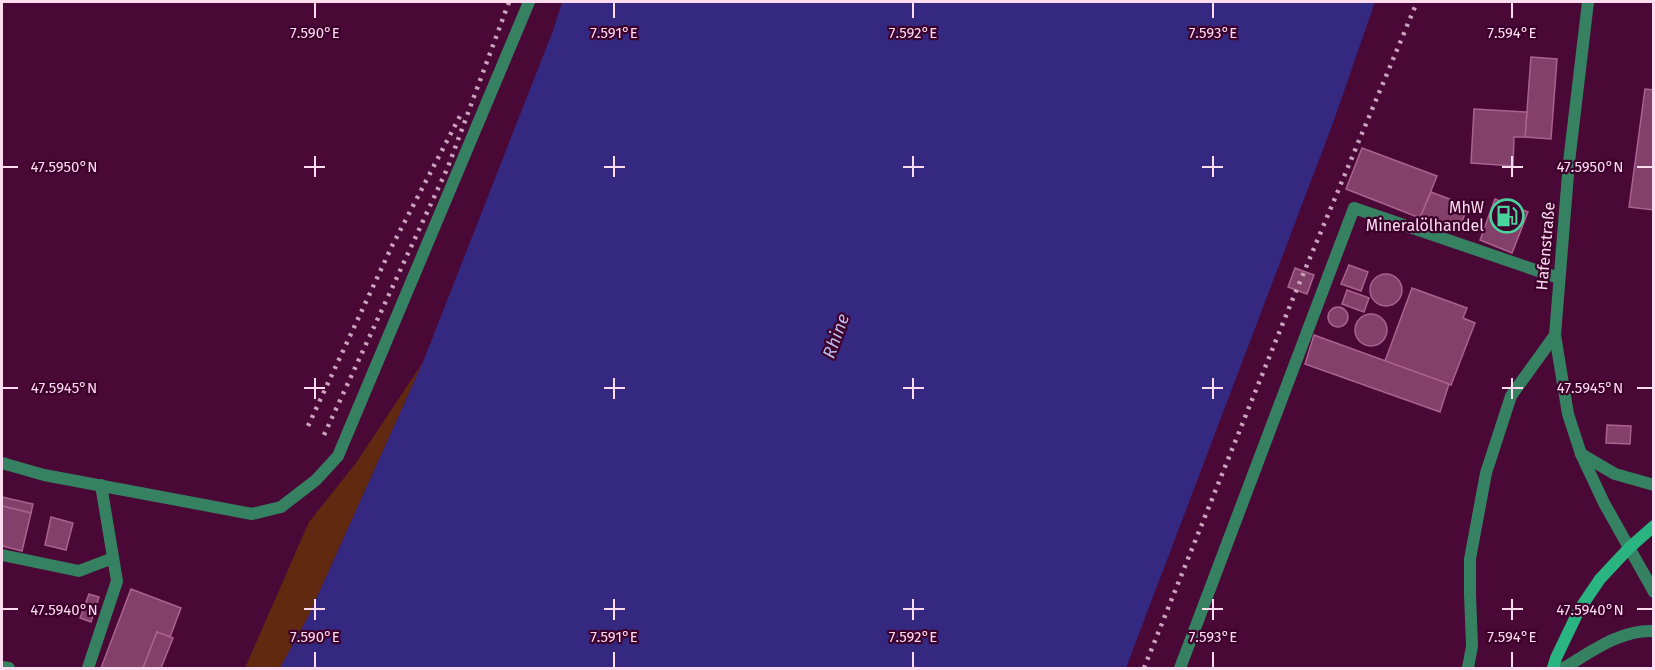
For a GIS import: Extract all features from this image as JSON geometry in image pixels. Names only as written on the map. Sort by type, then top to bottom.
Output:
[{"type":"main road","points":[[1553,669],[1579,610],[1600,579],[1653,526]]},
{"type":"street","points":[[2,463],[44,475],[252,514],[281,507],[316,480],[338,456],[529,2]]},
{"type":"street","name":"Hafenstraße","points":[[1588,2],[1569,162],[1555,335],[1568,414],[1581,454],[1604,503],[1653,592]]},
{"type":"street","points":[[1180,669],[1354,208],[1559,278]]},
{"type":"street","points":[[1468,669],[1472,646],[1470,559],[1486,473],[1511,396],[1555,335]]},
{"type":"street","points":[[1581,454],[1615,474],[1653,485]]},
{"type":"street","points":[[88,669],[117,580],[100,485]]},
{"type":"street","points":[[2,555],[79,571],[113,558]]},
{"type":"street","points":[[1564,669],[1601,646],[1628,634],[1653,631]]},
{"type":"street","points":[[2,667],[9,669]]},
{"type":"shaded area","points":[[423,362],[308,617],[280,668],[245,668],[309,522],[356,463]]},
{"type":"water","name":"Rhine","points":[[562,2],[1375,2],[1333,123],[1126,668],[280,668],[308,617],[423,362],[554,28]]},
{"type":"building","points":[[1531,57],[1557,59],[1551,139],[1525,137]]},
{"type":"building","points":[[1645,89],[1654,90],[1654,210],[1629,207]]},
{"type":"building","points":[[1474,109],[1527,112],[1525,137],[1514,137],[1513,166],[1471,163]]},
{"type":"building","points":[[1362,148],[1437,176],[1420,218],[1346,189]]},
{"type":"building","points":[[1431,192],[1468,206],[1458,232],[1420,218]]},
{"type":"building","points":[[1495,199],[1528,212],[1512,253],[1480,240]]},
{"type":"building","points":[[1349,265],[1368,272],[1361,291],[1341,284]]},
{"type":"building","points":[[1295,268],[1314,275],[1307,294],[1288,287]]},
{"type":"building","points":[[1386,274],[1397,279],[1402,290],[1397,301],[1386,306],[1375,301],[1370,290],[1375,279]]},
{"type":"building","points":[[1412,288],[1467,308],[1463,318],[1475,323],[1451,385],[1385,361]]},
{"type":"building","points":[[1347,290],[1369,298],[1364,312],[1342,304]]},
{"type":"building","points":[[1338,307],[1345,310],[1348,317],[1345,324],[1338,327],[1331,324],[1328,317],[1331,310]]},
{"type":"building","points":[[1371,314],[1382,319],[1387,330],[1382,341],[1371,346],[1360,341],[1355,330],[1360,319]]},
{"type":"building","points":[[1314,335],[1449,384],[1440,412],[1305,364]]},
{"type":"building","points":[[1607,425],[1631,426],[1630,444],[1606,443]]},
{"type":"building","points":[[2,497],[33,504],[31,513],[2,506]]},
{"type":"building","points":[[2,506],[31,513],[22,551],[2,546]]},
{"type":"building","points":[[51,517],[73,523],[66,550],[45,545]]},
{"type":"building","points":[[131,589],[181,608],[170,637],[157,632],[143,668],[101,668]]},
{"type":"building","points":[[89,594],[99,597],[91,622],[80,618]]},
{"type":"building","points":[[157,632],[173,638],[161,668],[143,668]]},
{"type":"railway","points":[[324,435],[448,167],[509,2]]},
{"type":"railway","points":[[1144,668],[1289,308],[1417,2]]},
{"type":"railway","points":[[308,426],[392,246],[460,116]]},
{"type":"place","name":"MhW Mineralölhandel","points":[[1507,216]]}]
